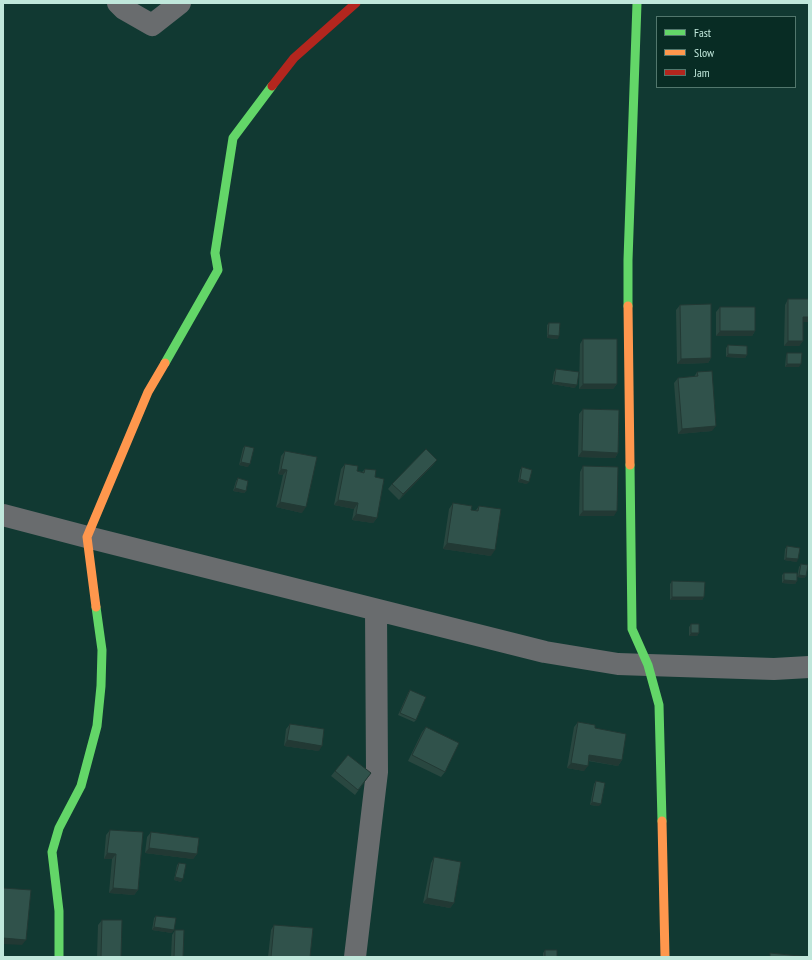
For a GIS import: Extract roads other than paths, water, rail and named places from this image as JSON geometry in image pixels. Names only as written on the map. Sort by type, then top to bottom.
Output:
[{"type":"street","points":[[118,3],[124,9],[152,25],[180,3]]},
{"type":"street","points":[[59,957],[59,911],[52,852],[59,828],[81,786],[97,726],[101,686],[102,650],[87,538],[148,392],[218,270],[214,253],[233,138],[294,58],[356,3]]},
{"type":"street","points":[[638,3],[628,260],[632,630],[648,665],[659,705],[665,957]]},
{"type":"street","points":[[3,515],[87,538],[545,652],[618,664],[774,669],[809,667]]},
{"type":"street","points":[[355,957],[377,772],[376,610]]}]
